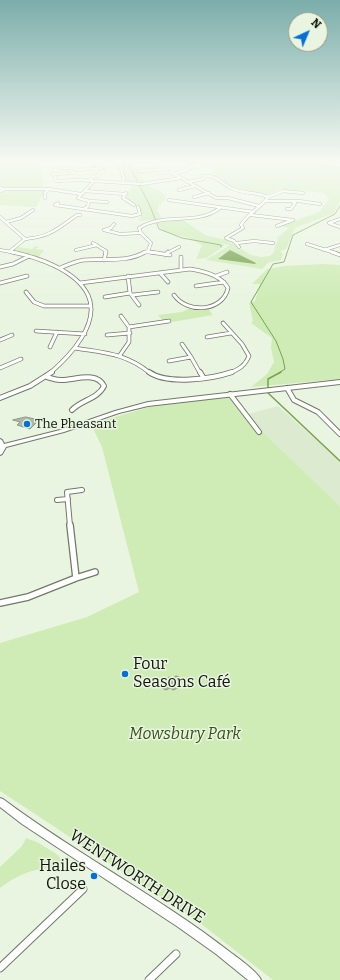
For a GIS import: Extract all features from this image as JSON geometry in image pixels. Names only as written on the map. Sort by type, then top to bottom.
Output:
[{"type":"main road","points":[[0,453],[2,444],[62,431],[117,412],[148,404],[340,382]]},
{"type":"street","points":[[68,207],[134,216],[140,214],[138,207]]},
{"type":"street","points":[[215,207],[254,212]]},
{"type":"street","points":[[258,207],[243,221],[243,228],[226,238],[237,243],[254,241],[273,244],[275,240]]},
{"type":"street","points":[[287,209],[291,210],[293,207]]},
{"type":"street","points":[[140,233],[139,228],[148,223],[211,214],[220,208]]},
{"type":"street","points":[[6,222],[21,218],[33,210]]},
{"type":"street","points":[[9,252],[25,239],[46,236],[77,215],[80,215]]},
{"type":"street","points":[[251,215],[293,220],[277,226]]},
{"type":"street","points":[[0,217],[25,239]]},
{"type":"street","points":[[340,219],[329,222],[340,227]]},
{"type":"street","points":[[114,224],[112,228],[104,230],[120,234],[140,233],[150,242],[150,247],[146,252]]},
{"type":"street","points":[[93,243],[106,251],[104,260]]},
{"type":"street","points":[[237,243],[239,247]]},
{"type":"street","points":[[307,244],[340,255]]},
{"type":"street","points":[[76,250],[97,245]]},
{"type":"street","points":[[324,250],[340,245]]},
{"type":"street","points":[[165,255],[170,251],[179,248]]},
{"type":"street","points":[[0,250],[29,256],[60,268],[80,283],[89,297],[91,306],[91,314],[85,334],[47,377],[21,391],[0,398]]},
{"type":"street","points":[[60,268],[84,260],[124,259],[146,252],[170,256]]},
{"type":"street","points":[[0,267],[13,264],[29,256]]},
{"type":"street","points":[[181,257],[181,269]]},
{"type":"street","points":[[80,283],[181,269],[200,270],[216,276],[224,282],[228,288],[227,295],[218,303],[208,306],[187,306],[180,302],[174,295]]},
{"type":"street","points":[[160,273],[168,282]]},
{"type":"street","points":[[216,276],[227,274]]},
{"type":"street","points":[[0,283],[27,276]]},
{"type":"street","points":[[128,276],[132,294],[139,305]]},
{"type":"street","points":[[196,286],[224,282]]},
{"type":"street","points":[[26,292],[34,302],[44,306],[91,306]]},
{"type":"street","points":[[105,297],[158,292]]},
{"type":"street","points":[[120,356],[130,343],[129,327],[121,316]]},
{"type":"street","points":[[129,327],[169,321]]},
{"type":"street","points":[[74,348],[134,360],[149,374],[162,379],[171,380],[203,377],[239,370],[247,363],[249,359],[246,346],[222,323]]},
{"type":"street","points":[[36,331],[85,334]]},
{"type":"street","points":[[47,343],[50,345],[57,332]]},
{"type":"street","points":[[107,335],[130,333]]},
{"type":"street","points":[[207,337],[231,333]]},
{"type":"street","points":[[0,340],[12,335]]},
{"type":"street","points":[[182,344],[203,377]]},
{"type":"street","points":[[169,361],[191,357]]},
{"type":"street","points":[[0,368],[21,359]]},
{"type":"street","points":[[47,377],[60,380],[91,377],[102,382],[104,386],[101,392],[81,401],[72,410]]},
{"type":"street","points":[[287,388],[294,400],[318,412],[340,434]]},
{"type":"street","points":[[230,394],[259,432]]},
{"type":"street","points":[[76,578],[67,492],[82,490]]},
{"type":"street","points":[[56,500],[68,499]]},
{"type":"street","points":[[0,603],[28,597],[95,572]]},
{"type":"street","name":"WENTWORTH DRIVE","points":[[0,802],[45,835],[194,931],[256,980]]},
{"type":"street","points":[[0,968],[83,889]]},
{"type":"street","points":[[149,980],[176,954]]},
{"type":"shaded area","points":[[230,250],[256,263],[218,259]]},
{"type":"shaded area","points":[[278,406],[340,461],[340,506],[262,431],[248,414]]},
{"type":"green space","points":[[139,207],[158,207],[157,210],[162,219],[139,221],[141,214]]},
{"type":"green space","points":[[323,207],[337,207],[334,213],[295,228],[286,249],[280,251],[283,254],[281,260],[269,262],[262,269],[206,260],[230,245],[216,242],[225,245],[207,258],[196,259],[202,245],[192,239],[162,230],[158,223],[182,219],[205,235],[226,240],[251,255],[261,257],[270,256],[273,253],[278,239],[277,238],[289,228],[281,226],[319,212]]},
{"type":"green space","points":[[36,246],[39,247],[36,249],[44,250],[38,258],[13,251],[19,247],[32,249]]},
{"type":"green space","points":[[323,264],[340,265],[340,379],[251,387],[267,374],[274,362],[271,347],[272,338],[251,323],[253,321],[249,303],[255,301],[260,284],[252,284],[267,269],[284,266]]},
{"type":"green space","points":[[207,307],[213,315],[172,322],[170,320],[163,321],[158,315],[182,312],[190,308]]},
{"type":"green space","name":"Mowsbury Park","points":[[235,396],[262,431],[340,506],[340,980],[273,980],[196,920],[0,791],[0,643],[87,617],[139,592],[102,447],[91,424],[163,403]]},
{"type":"green space","points":[[26,838],[37,842],[58,855],[65,867],[46,868],[23,874],[0,888],[0,867],[22,846]]},
{"type":"building","name":"The Pheasant","points":[[26,417],[39,420],[30,429],[17,425],[20,422],[13,420]]},
{"type":"building","points":[[176,676],[181,678],[181,682],[177,684],[178,688],[173,690],[170,688],[166,690],[162,688],[161,684],[165,682],[165,679]]},
{"type":"waterway","points":[[150,207],[159,229],[182,238],[221,245],[221,247]]},
{"type":"waterway","points":[[279,373],[285,369],[276,341],[251,302],[273,264],[284,262],[293,235],[335,214],[340,207]]},
{"type":"waterway","points":[[281,372],[268,379],[268,393],[340,461]]},
{"type":"place","name":"The Pheasant","points":[[27,424]]},
{"type":"place","name":"Four Seasons Café","points":[[125,674]]},
{"type":"place","name":"Hailes Close","points":[[94,876]]}]
